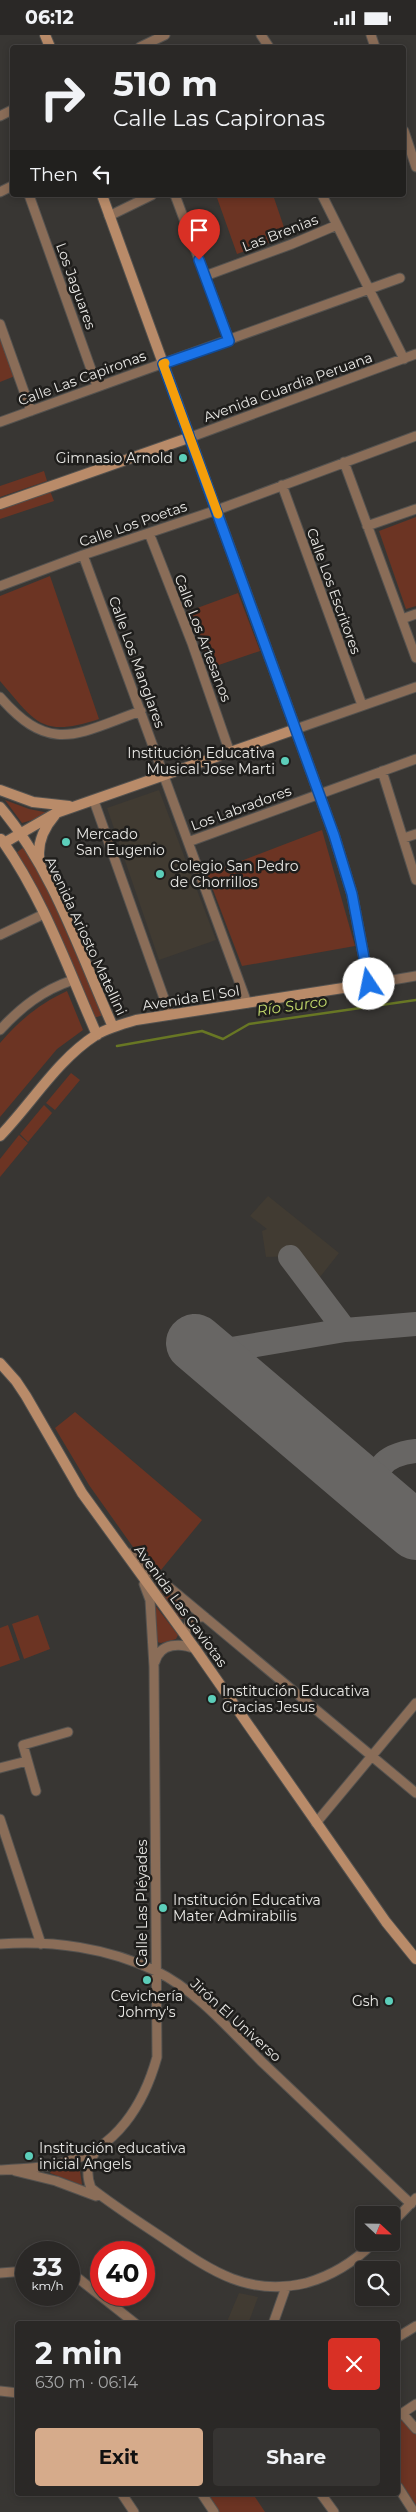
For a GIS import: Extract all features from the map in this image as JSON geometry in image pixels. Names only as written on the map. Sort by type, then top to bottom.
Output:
[{"type":"street","points":[[144,45],[166,35]]},
{"type":"street","points":[[406,137],[416,167]]},
{"type":"street","name":"Los Jaguares","points":[[30,197],[97,386]]},
{"type":"street","points":[[103,197],[319,794],[352,894],[369,984]]},
{"type":"street","points":[[109,216],[148,197]]},
{"type":"street","points":[[176,197],[229,341]]},
{"type":"street","points":[[323,197],[404,359]]},
{"type":"street","name":"Las Brenias","points":[[205,276],[292,244],[337,225]]},
{"type":"street","name":"Calle Las Capironas","points":[[0,422],[400,278]]},
{"type":"street","points":[[0,324],[32,411]]},
{"type":"street","name":"Avenida Guardia Peruana","points":[[0,504],[191,437],[416,354]]},
{"type":"street","name":"Calle Los Poetas","points":[[0,586],[83,555],[217,510],[416,436]]},
{"type":"street","points":[[344,462],[416,658]]},
{"type":"street","name":"Calle Los Escritores","points":[[282,485],[362,705]]},
{"type":"street","points":[[367,525],[416,509]]},
{"type":"street","name":"Calle Los Artesanos","points":[[149,533],[192,643],[230,753]]},
{"type":"street","name":"Calle Los Manglares","points":[[83,555],[247,1003]]},
{"type":"street","points":[[402,619],[416,614]]},
{"type":"street","points":[[1,842],[56,813],[164,777],[416,687]]},
{"type":"street","points":[[0,697],[28,724],[60,736],[80,733],[141,711]]},
{"type":"street","name":"Los Labradores","points":[[188,842],[416,759]]},
{"type":"street","points":[[382,771],[416,880]]},
{"type":"street","points":[[0,790],[33,802],[75,806]]},
{"type":"street","points":[[94,801],[170,1015]]},
{"type":"street","name":"Avenida Ariosto Matellini","points":[[0,807],[20,833],[40,867],[60,906],[113,1027]]},
{"type":"street","points":[[40,867],[40,841],[44,829],[56,813]]},
{"type":"street","points":[[404,838],[416,834]]},
{"type":"street","name":"Avenida Ariosto Matellini","points":[[1,842],[19,866],[44,915],[97,1035]]},
{"type":"street","points":[[0,935],[44,915]]},
{"type":"street","name":"Avenida El Sol","points":[[0,1136],[54,1074],[97,1035],[113,1027],[170,1015],[416,976]]},
{"type":"street","points":[[0,1030],[31,1000],[60,984],[73,980]]},
{"type":"street","name":"Avenida El Sol","points":[[0,1144],[11,1125]]},
{"type":"street","name":"Avenida Las Gaviotas","points":[[0,1363],[26,1396],[82,1493],[196,1649],[386,1922],[416,1959]]},
{"type":"street","points":[[124,1549],[416,1793]]},
{"type":"street","name":"Calle Las Pléyades","points":[[4,2170],[65,2162],[97,2149],[131,2117],[142,2099],[157,2057],[154,1667],[149,1594],[124,1549]]},
{"type":"street","points":[[185,1635],[190,1621],[198,1617],[205,1617]]},
{"type":"street","points":[[154,1667],[157,1655],[167,1647],[184,1645],[196,1649]]},
{"type":"street","points":[[316,1823],[416,1703]]},
{"type":"street","points":[[36,1791],[23,1745],[68,1732]]},
{"type":"street","points":[[0,1768],[27,1761]]},
{"type":"street","points":[[0,1819],[41,1944]]},
{"type":"street","name":"Jirón El Universo","points":[[0,1944],[75,1946],[100,1952],[156,1971],[206,2007],[413,2201]]},
{"type":"street","points":[[97,2149],[89,2162],[88,2179],[91,2189],[205,2267],[255,2287],[286,2287],[326,2278],[362,2251]]},
{"type":"street","name":"Calle Las Pléyades","points":[[4,2170],[56,2181],[106,2200]]},
{"type":"street","points":[[400,2215],[413,2201]]},
{"type":"street","points":[[0,2273],[15,2272]]},
{"type":"street","points":[[80,2280],[132,2321]]},
{"type":"street","points":[[274,2321],[286,2287]]},
{"type":"street","points":[[400,2336],[415,2328]]},
{"type":"street","points":[[0,2391],[15,2393]]},
{"type":"street","points":[[416,2405],[400,2414],[416,2429]]},
{"type":"street","points":[[400,2490],[414,2512]]},
{"type":"street","points":[[123,2496],[132,2511]]},
{"type":"street","points":[[203,2496],[214,2512]]},
{"type":"street","points":[[322,2496],[334,2512]]},
{"type":"shaded area","points":[[217,197],[274,197],[287,236],[237,254]]},
{"type":"shaded area","points":[[0,336],[15,376],[0,382]]},
{"type":"shaded area","points":[[44,471],[47,481],[0,497],[0,486]]},
{"type":"shaded area","points":[[50,491],[54,501],[0,519],[0,508]]},
{"type":"shaded area","points":[[416,517],[416,606],[406,609],[379,531]]},
{"type":"shaded area","points":[[50,576],[99,719],[80,725],[65,727],[42,723],[23,707],[0,681],[0,596]]},
{"type":"shaded area","points":[[238,593],[260,651],[210,668],[189,611]]},
{"type":"shaded area","name":"Colegio San Pedro de Chorrillos","points":[[159,790],[216,940],[159,960],[107,808]]},
{"type":"shaded area","points":[[5,800],[29,809],[49,813],[49,815],[22,823]]},
{"type":"shaded area","points":[[322,830],[355,946],[242,966],[207,874]]},
{"type":"shaded area","points":[[24,847],[45,884],[103,1015],[94,1018],[16,853]]},
{"type":"shaded area","points":[[67,991],[83,1030],[57,1049],[0,1117],[0,1043],[30,1013]]},
{"type":"shaded area","points":[[71,1073],[80,1080],[55,1110],[46,1103]]},
{"type":"shaded area","points":[[44,1105],[52,1113],[28,1142],[20,1134]]},
{"type":"shaded area","points":[[19,1135],[28,1143],[0,1177],[0,1159]]},
{"type":"shaded area","points":[[268,1196],[339,1253],[320,1277],[296,1256],[266,1257],[262,1231],[267,1229],[250,1216]]},
{"type":"shaded area","points":[[75,1412],[202,1520],[161,1570],[133,1547],[89,1485],[55,1428]]},
{"type":"shaded area","points":[[154,1581],[189,1610],[186,1617],[177,1618]]},
{"type":"shaded area","points":[[154,1604],[178,1635],[176,1639],[161,1643],[157,1642]]},
{"type":"shaded area","points":[[38,1615],[50,1649],[24,1659],[12,1624]]},
{"type":"shaded area","points":[[8,1625],[20,1660],[0,1667],[0,1628]]},
{"type":"shaded area","points":[[79,2164],[82,2185],[50,2173],[51,2171]]},
{"type":"shaded area","points":[[239,2293],[258,2297],[249,2321],[227,2321]]},
{"type":"shaded area","points":[[407,2417],[416,2429],[416,2505],[400,2481],[400,2422]]},
{"type":"shaded area","points":[[207,2496],[254,2496],[265,2512],[218,2512]]},
{"type":"waterway","name":"Río Surco","points":[[117,1046],[202,1031],[223,1039],[249,1024],[416,1000]]},
{"type":"taxiway","points":[[290,1257],[345,1330]]},
{"type":"taxiway","points":[[208,1353],[345,1330],[416,1324]]},
{"type":"taxiway","points":[[380,1502],[376,1481],[382,1466],[395,1456],[416,1451]]},
{"type":"runway","points":[[195,1343],[416,1531]]},
{"type":"slow traffic","points":[[165,363],[163,364],[218,514]]},
{"type":"place","name":"Gimnasio Arnold","points":[[183,458]]},
{"type":"place","name":"Institución Educativa Musical Jose Marti","points":[[285,761]]},
{"type":"place","name":"Mercado San Eugenio","points":[[66,842]]},
{"type":"place","name":"Colegio San Pedro de Chorrillos","points":[[160,874]]},
{"type":"place","name":"Institución Educativa Gracias Jesus","points":[[212,1699]]},
{"type":"place","name":"Institución Educativa Mater Admirabilis","points":[[163,1908]]},
{"type":"place","name":"Cevichería Johmy's","points":[[147,1980]]},
{"type":"place","name":"Gsh","points":[[389,2001]]},
{"type":"place","name":"Institución educativa inicial Angels","points":[[29,2156]]},
{"type":"route","points":[[199,260],[229,341],[163,364],[334,835],[352,894],[369,984]]}]
